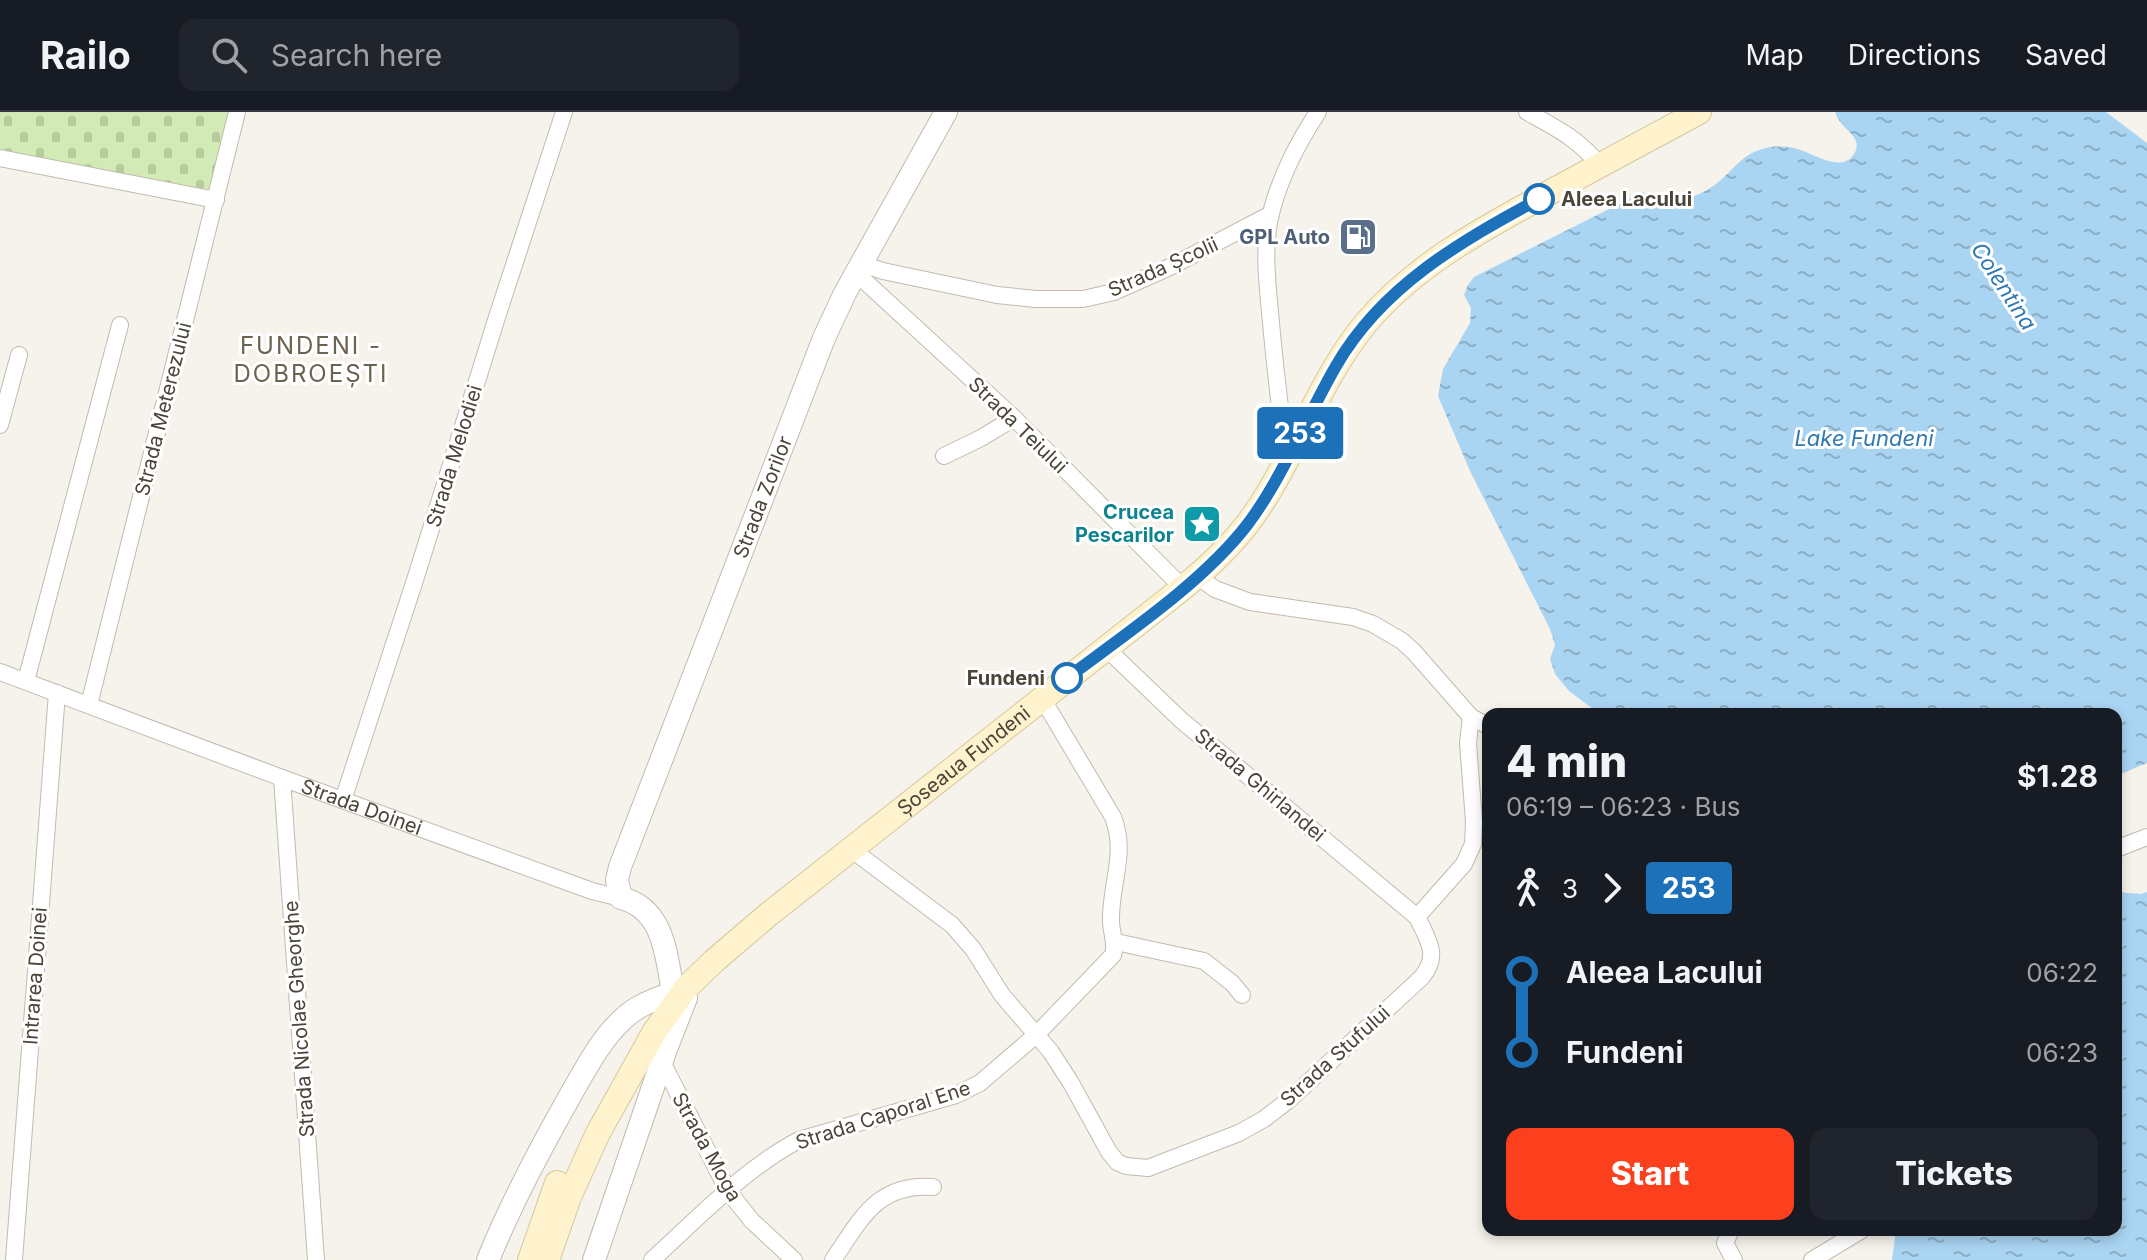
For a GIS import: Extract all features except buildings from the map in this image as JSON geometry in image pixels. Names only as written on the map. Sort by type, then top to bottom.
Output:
[{"type":"main road","name":"Șoseaua Fundeni","points":[[530,1260],[569,1155],[612,1070],[646,1049],[677,987],[708,954],[763,907],[1234,540],[1268,494],[1346,350],[1386,301],[1412,277],[1448,251],[1673,112]]},
{"type":"main road","name":"Șoseaua Fundeni","points":[[547,1260],[579,1172],[616,1097],[666,1013],[677,987],[1106,648],[1186,578],[1240,518],[1260,488],[1338,345],[1362,313],[1416,261],[1452,236],[1596,161],[1699,112]]},
{"type":"street","name":"Strada Meterezului","points":[[89,705],[237,112]]},
{"type":"street","name":"Strada Melodiei","points":[[343,800],[564,112]]},
{"type":"street","name":"Strada Zorilor","points":[[621,898],[617,880],[620,867],[815,360],[836,312],[946,112]]},
{"type":"street","points":[[1285,442],[1275,373],[1267,245],[1271,214],[1283,180],[1318,112]]},
{"type":"street","points":[[1527,112],[1569,135],[1596,161]]},
{"type":"street","points":[[0,158],[216,200]]},
{"type":"street","name":"Strada Școlii","points":[[859,269],[883,271],[997,295],[1083,299],[1114,292],[1170,267],[1271,214]]},
{"type":"street","name":"Strada Teiului","points":[[859,269],[1186,578],[1250,602],[1353,617],[1373,624],[1414,652],[1471,717]]},
{"type":"street","points":[[26,681],[120,325]]},
{"type":"street","points":[[0,425],[19,355]]},
{"type":"street","points":[[944,456],[1014,418]]},
{"type":"street","name":"Strada Ghirlandei","points":[[1106,648],[1181,720],[1417,917]]},
{"type":"street","name":"Strada Doinei","points":[[0,672],[592,891],[642,906],[661,937],[677,987]]},
{"type":"street","name":"Intrarea Doinei","points":[[14,1260],[57,693]]},
{"type":"street","points":[[1042,698],[1113,817],[1118,831],[1120,847],[1110,921],[1116,942],[1204,961],[1242,995]]},
{"type":"street","points":[[1417,917],[1464,864],[1473,844],[1468,743],[1471,717],[1482,723]]},
{"type":"street","name":"Strada Nicolae Gheorghe","points":[[282,778],[316,1260]]},
{"type":"street","points":[[2122,847],[2147,837]]},
{"type":"street","points":[[851,849],[952,925],[973,949],[1002,995],[1036,1035]]},
{"type":"street","name":"Strada Stufului","points":[[1036,1035],[1071,1083],[1117,1162],[1135,1169],[1158,1165],[1239,1133],[1264,1119],[1290,1099],[1422,977],[1429,968],[1432,949],[1417,917]]},
{"type":"street","name":"Strada Caporal Ene","points":[[652,1260],[728,1191],[782,1149],[799,1140],[968,1091],[980,1083],[1036,1035],[1106,964],[1113,955],[1116,942]]},
{"type":"street","name":"Șoseaua Fundeni","points":[[488,1260],[528,1171],[607,1037],[635,1009],[677,987]]},
{"type":"street","name":"Șoseaua Fundeni","points":[[594,1260],[646,1049]]},
{"type":"street","name":"Strada Moga","points":[[646,1049],[728,1191],[752,1221],[794,1260]]},
{"type":"street","points":[[833,1260],[867,1210],[876,1202],[891,1192],[933,1187]]},
{"type":"street","points":[[1725,1236],[1726,1248],[1734,1260]]},
{"type":"street","points":[[1812,1260],[1852,1236]]},
{"type":"green space","points":[[0,112],[231,112],[211,190],[0,150]]},
{"type":"water","name":"Lake Fundeni","points":[[1835,112],[2106,112],[2147,143],[2147,763],[2122,773],[2122,708],[1592,708],[1569,691],[1555,674],[1550,659],[1555,645],[1550,629],[1470,471],[1438,396],[1443,369],[1470,323],[1471,308],[1464,295],[1468,285],[1474,277],[1643,192],[1652,201],[1677,200],[1701,193],[1716,184],[1744,158],[1769,147],[1797,149],[1835,162],[1849,160],[1856,149],[1856,140]]},
{"type":"water","points":[[2122,892],[2147,892],[2147,1260],[1892,1260],[1895,1236],[2122,1236]]},
{"type":"bus line","name":"253","points":[[1067,678],[1183,588],[1220,555],[1248,524],[1268,494],[1346,350],[1386,301],[1448,251],[1539,199]]},
{"type":"place","name":"Aleea Lacului","points":[[1539,199]]},
{"type":"place","name":"GPL Auto","points":[[1358,237]]},
{"type":"place","name":"Crucea Pescarilor","points":[[1202,524]]},
{"type":"place","name":"Fundeni","points":[[1067,678]]},
{"type":"district","name":"FUNDENI - DOBROEȘTI","points":[[311,359]]},
{"type":"water label","name":"Colentina","points":[[2004,286]]}]
